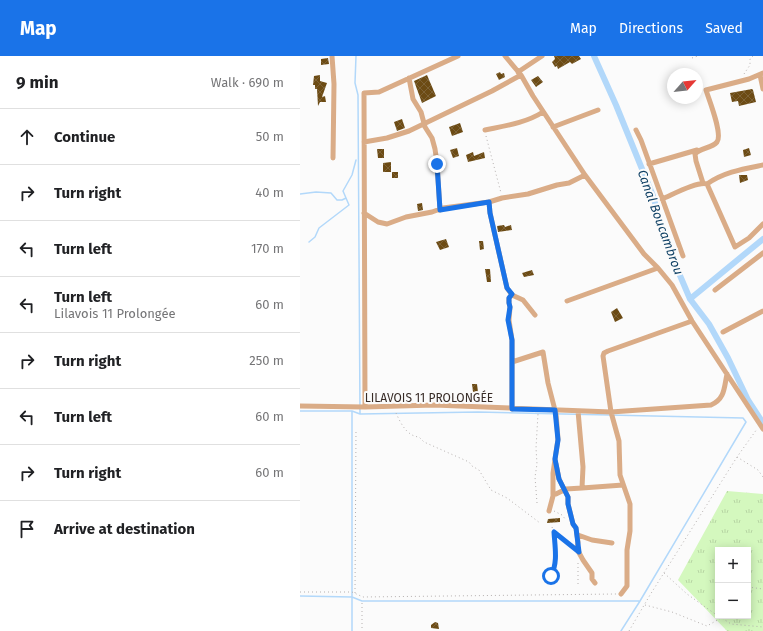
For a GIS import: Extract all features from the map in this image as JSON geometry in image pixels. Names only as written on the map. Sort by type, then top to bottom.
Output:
[{"type":"street","points":[[332,56],[334,84],[333,158]]},
{"type":"street","points":[[365,407],[364,93],[379,92],[458,56]]},
{"type":"street","points":[[505,56],[519,74],[585,175],[644,254],[672,285],[692,321],[762,427]]},
{"type":"street","points":[[364,142],[397,135],[492,92],[542,56]]},
{"type":"street","points":[[649,164],[698,150],[710,146],[716,142],[719,137],[717,126],[706,90],[761,74],[763,89]]},
{"type":"street","points":[[409,78],[413,99],[421,112],[435,149],[440,210]]},
{"type":"street","points":[[553,127],[598,110]]},
{"type":"street","points":[[484,130],[524,121],[536,117],[543,112]]},
{"type":"street","points":[[636,130],[683,256]]},
{"type":"street","points":[[698,150],[695,154],[696,161],[705,184],[735,247],[749,238],[763,224]]},
{"type":"street","points":[[662,199],[705,184],[728,173],[763,165]]},
{"type":"street","points":[[364,213],[378,222],[387,224],[406,217],[528,194],[557,184],[569,183],[585,175]]},
{"type":"street","points":[[489,202],[490,213],[507,288],[512,294],[523,300],[534,315]]},
{"type":"street","points":[[715,290],[763,253]]},
{"type":"street","points":[[567,301],[658,268]]},
{"type":"street","points":[[512,294],[509,298],[510,307],[508,320],[512,340],[512,409]]},
{"type":"street","points":[[724,332],[763,311]]},
{"type":"street","points":[[621,594],[627,586],[627,550],[630,531],[630,504],[620,475],[619,440],[611,412],[603,356],[604,353],[692,321]]},
{"type":"street","points":[[512,362],[543,352],[548,383],[555,410],[558,440],[553,474],[553,493],[549,510]]},
{"type":"street","name":"LILAVOIS 11 PROLONGÉE","points":[[300,406],[365,407],[434,405],[611,412],[711,405],[719,402],[722,396],[727,374]]},
{"type":"street","points":[[578,411],[583,467],[582,488]]},
{"type":"street","points":[[555,459],[559,479],[568,497],[568,504],[573,524],[578,535],[579,552],[592,573],[592,578],[595,583]]},
{"type":"street","points":[[553,493],[556,494],[565,489],[623,485]]},
{"type":"street","points":[[578,535],[592,540],[612,544]]},
{"type":"path","points":[[692,58],[698,56]]},
{"type":"path","points":[[740,81],[750,65],[750,59],[753,56]]},
{"type":"path","points":[[484,130],[502,198]]},
{"type":"path","points":[[537,503],[535,477],[537,464],[536,448],[538,409]]},
{"type":"path","points":[[396,413],[401,425],[408,432],[424,442],[469,462],[472,466],[479,470],[491,490],[507,498],[540,523]]},
{"type":"path","points":[[629,631],[737,457],[762,427]]},
{"type":"path","points":[[355,594],[356,429]]},
{"type":"path","points":[[737,457],[758,470],[763,477]]},
{"type":"path","points":[[549,510],[573,524]]},
{"type":"path","points":[[551,576],[555,568],[556,553],[554,532],[552,527]]},
{"type":"path","points":[[554,532],[579,552],[578,587]]},
{"type":"path","points":[[664,573],[688,594],[715,614]]},
{"type":"path","points":[[751,587],[763,589]]},
{"type":"path","points":[[300,592],[352,592],[363,597],[621,594]]},
{"type":"path","points":[[362,603],[362,631]]},
{"type":"path","points":[[644,605],[672,612],[707,626],[719,619]]},
{"type":"path","points":[[725,619],[731,624],[763,627]]},
{"type":"green space","points":[[727,491],[763,494],[763,631],[727,631],[715,619],[751,619],[751,547],[715,547],[715,619],[678,580]]},
{"type":"building","points":[[554,56],[579,56],[581,59],[572,64],[570,62],[558,69],[552,62],[555,59]]},
{"type":"building","points":[[328,58],[329,64],[321,65],[321,59]]},
{"type":"building","points":[[500,72],[501,74],[504,73],[505,77],[499,80],[496,74]]},
{"type":"building","points":[[320,75],[320,81],[327,83],[322,97],[325,96],[326,102],[320,102],[318,106],[317,89],[315,89],[315,85],[313,85],[314,76]]},
{"type":"building","points":[[427,75],[436,96],[422,103],[414,81]]},
{"type":"building","points":[[538,76],[543,82],[536,87],[531,80]]},
{"type":"building","points":[[752,89],[756,102],[739,106],[738,101],[732,102],[730,93]]},
{"type":"building","points":[[402,119],[405,128],[397,131],[394,122]]},
{"type":"building","points":[[460,123],[463,132],[452,136],[449,127]]},
{"type":"building","points":[[457,148],[459,156],[453,158],[450,150]]},
{"type":"building","points":[[749,148],[751,155],[744,157],[743,150]]},
{"type":"building","points":[[377,149],[384,149],[384,158],[378,158]]},
{"type":"building","points":[[473,152],[474,156],[484,152],[485,158],[468,162],[466,155]]},
{"type":"building","points":[[391,162],[391,172],[383,172],[383,163]]},
{"type":"building","points":[[392,172],[398,172],[398,178],[392,178]]},
{"type":"building","points":[[739,175],[747,175],[748,180],[740,183]]},
{"type":"building","points":[[422,203],[423,210],[418,211],[417,204]]},
{"type":"building","points":[[504,225],[505,227],[511,225],[512,230],[498,232],[497,226]]},
{"type":"building","points":[[446,239],[449,247],[440,250],[436,242]]},
{"type":"building","points":[[479,241],[483,241],[484,249],[480,250]]},
{"type":"building","points":[[485,269],[490,269],[491,282],[487,282]]},
{"type":"building","points":[[532,270],[534,275],[524,277],[522,273]]},
{"type":"building","points":[[617,308],[623,318],[615,322],[611,312]]},
{"type":"building","points":[[472,384],[477,384],[478,392],[473,392]]},
{"type":"building","points":[[560,518],[560,522],[547,523],[548,519]]},
{"type":"building","points":[[435,622],[438,623],[439,629],[431,628],[431,625]]},
{"type":"waterway","points":[[356,56],[355,83],[358,95],[360,414]]},
{"type":"waterway","name":"Canal Boucambrou","points":[[594,56],[616,105],[653,196],[667,245],[690,299],[709,324],[728,358],[748,400],[763,423]]},
{"type":"waterway","points":[[309,242],[315,237],[319,228],[349,205],[343,191],[352,175],[356,160]]},
{"type":"waterway","points":[[300,194],[316,192],[331,193],[337,200],[346,198]]},
{"type":"waterway","points":[[690,299],[763,239]]},
{"type":"waterway","points":[[300,411],[352,411],[360,414],[478,412],[743,418],[746,422],[621,631]]},
{"type":"waterway","points":[[352,411],[352,631]]},
{"type":"waterway","points":[[300,596],[352,597],[362,601],[639,601]]},
{"type":"route","points":[[437,164],[440,210],[443,208],[489,202],[492,223],[500,252],[507,288],[512,294],[509,298],[510,307],[508,320],[512,340],[512,409],[555,410],[558,440],[555,459],[559,479],[568,497],[568,504],[573,524],[576,528],[579,552],[554,532],[556,553],[555,568],[551,576]]}]
